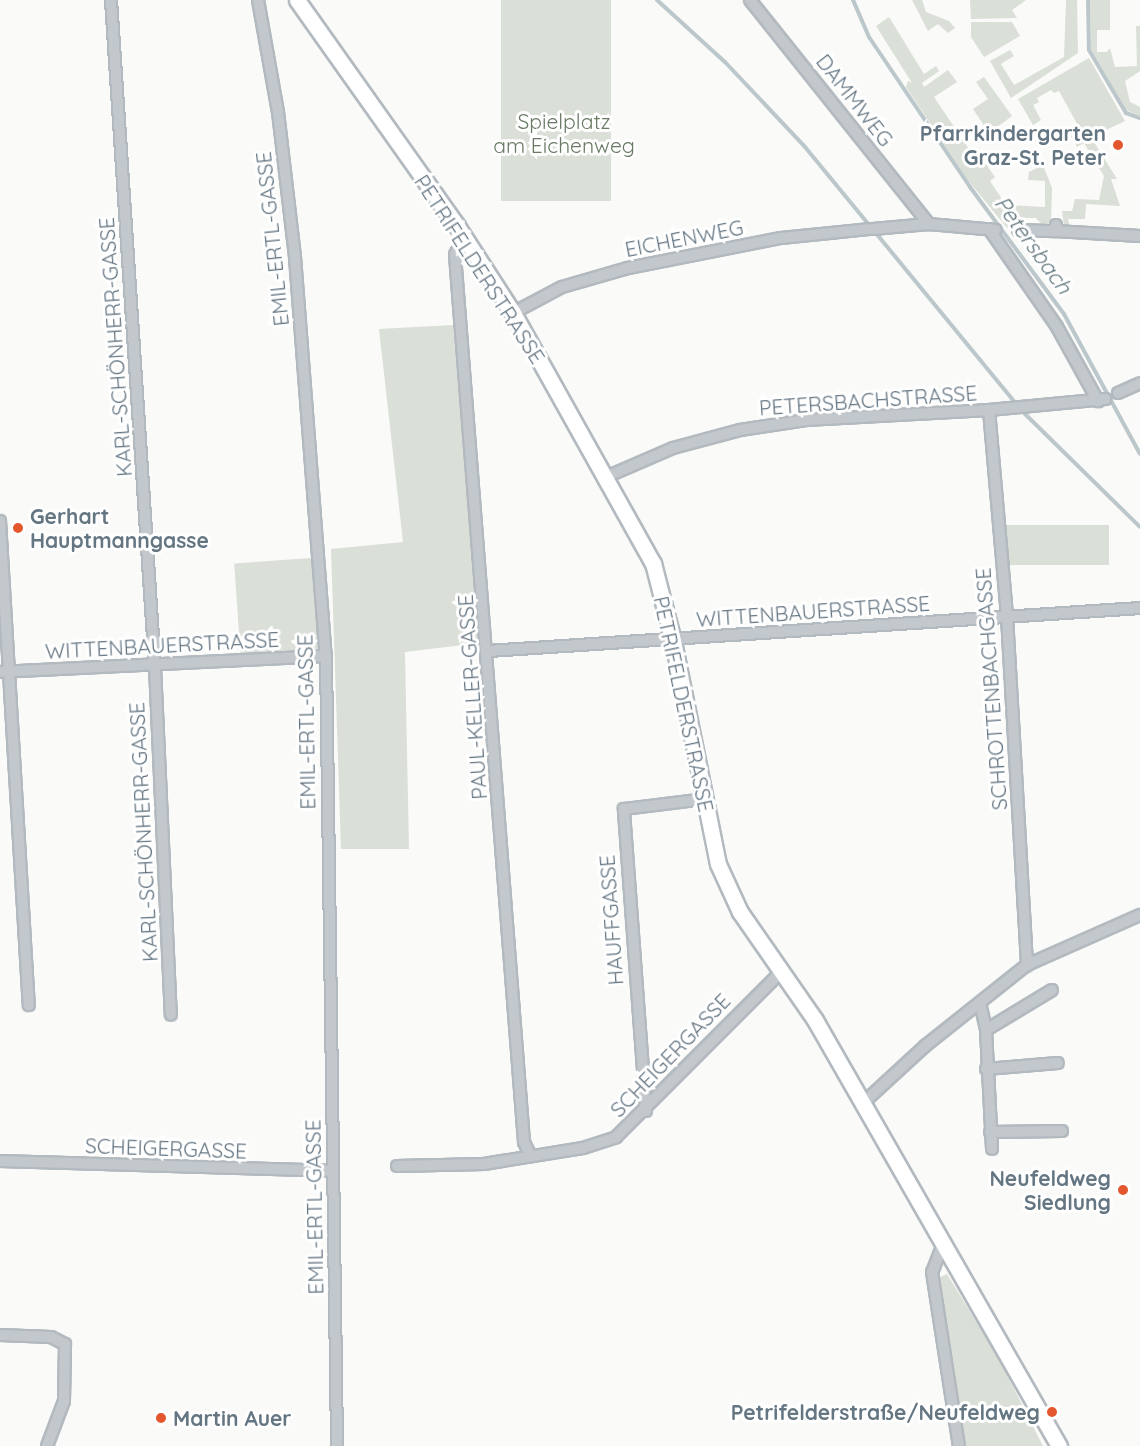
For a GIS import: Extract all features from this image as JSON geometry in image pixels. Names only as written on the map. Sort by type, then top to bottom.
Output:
[{"type":"main road","name":"PETRIFELDERSTRASSE","points":[[297,0],[464,237],[513,313],[652,563],[673,641],[718,864],[740,912],[783,970],[1059,1446]]},
{"type":"street","name":"KARL-SCHÖNHERR-GASSE","points":[[111,0],[156,668],[171,1015]]},
{"type":"street","name":"EMIL-ERTL-GASSE","points":[[258,0],[278,112],[295,257],[326,656],[331,1171],[337,1446]]},
{"type":"street","name":"DAMMWEG","points":[[750,0],[929,224]]},
{"type":"street","name":"EICHENWEG","points":[[513,313],[562,287],[629,267],[782,238],[929,224],[992,229],[1102,400]]},
{"type":"street","points":[[1018,230],[1055,228],[1140,236]]},
{"type":"street","name":"PAUL-KELLER-GASSE","points":[[464,237],[455,255],[488,651],[524,1142],[530,1155]]},
{"type":"street","points":[[1118,393],[1140,383]]},
{"type":"street","name":"PETERSBACHSTRASSE","points":[[606,477],[673,448],[740,430],[806,420],[989,411],[1020,406],[1102,400]]},
{"type":"street","name":"SCHROTTENBACHGASSE","points":[[989,411],[1007,616],[1027,965]]},
{"type":"street","points":[[0,521],[5,672],[29,1005]]},
{"type":"street","name":"WITTENBAUERSTRASSE","points":[[488,651],[673,641],[1140,608]]},
{"type":"street","name":"WITTENBAUERSTRASSE","points":[[5,672],[156,668],[326,656]]},
{"type":"street","name":"HAUFFGASSE","points":[[646,1111],[624,809],[705,799]]},
{"type":"street","points":[[862,1104],[925,1046],[1027,965],[1140,915]]},
{"type":"street","name":"SCHEIGERGASSE","points":[[397,1166],[484,1164],[583,1148],[616,1137],[646,1111],[783,970]]},
{"type":"street","points":[[986,1030],[1052,990]]},
{"type":"street","points":[[980,1004],[986,1030],[986,1069],[992,1149]]},
{"type":"street","points":[[986,1069],[1058,1063]]},
{"type":"street","points":[[990,1132],[1062,1131]]},
{"type":"street","name":"SCHEIGERGASSE","points":[[0,1161],[331,1171]]},
{"type":"street","points":[[943,1244],[932,1272],[959,1446]]},
{"type":"street","points":[[0,1335],[51,1337],[65,1344],[64,1401],[47,1446]]},
{"type":"green space","name":"Spielplatz am Eichenweg","points":[[501,0],[611,0],[611,201],[501,201]]},
{"type":"green space","points":[[912,0],[922,0],[926,12],[949,21],[955,28],[948,33],[938,24],[928,31]]},
{"type":"green space","points":[[970,0],[1026,0],[1012,10],[1017,18],[971,19]]},
{"type":"green space","points":[[1066,0],[1077,0],[1078,53],[1011,98],[990,61],[1010,50],[1014,56],[1001,64],[1014,85],[1064,57]]},
{"type":"green space","points":[[1090,0],[1110,0],[1110,30],[1097,30],[1097,52],[1107,52],[1110,48],[1115,67],[1137,66],[1136,26],[1140,26],[1140,71],[1125,81],[1130,102],[1140,107],[1140,116],[1126,110],[1091,49]]},
{"type":"green space","points":[[889,17],[924,74],[936,66],[939,71],[922,83],[924,87],[948,70],[957,82],[934,97],[981,167],[986,164],[995,177],[990,181],[1006,205],[1045,207],[1045,181],[1028,180],[1029,172],[1043,165],[1052,188],[1051,222],[1043,226],[1036,218],[1016,218],[1017,226],[1007,228],[967,179],[906,87],[908,81],[912,83],[876,26]]},
{"type":"green space","points":[[971,22],[1012,22],[1020,36],[984,57],[971,37]]},
{"type":"green space","points":[[1089,58],[1125,121],[1091,137],[1117,179],[1111,179],[1120,206],[1086,204],[1085,219],[1068,219],[1070,228],[1064,225],[1062,211],[1072,211],[1075,199],[1099,200],[1104,176],[1084,143],[1077,147],[1071,136],[1081,131],[1059,91],[1054,93],[1051,90],[1037,98],[1039,102],[1033,105],[1041,120],[1033,125],[1018,99]]},
{"type":"green space","points":[[984,77],[1012,116],[989,133],[973,109],[988,99],[976,82]]},
{"type":"green space","points":[[453,325],[479,643],[405,652],[409,849],[341,849],[331,549],[403,542],[379,329]]},
{"type":"green space","points":[[1005,525],[1109,525],[1109,565],[1005,565]]},
{"type":"green space","points":[[312,558],[318,649],[241,654],[234,563]]},
{"type":"green space","points":[[947,1274],[998,1357],[1043,1446],[965,1446],[935,1279]]},
{"type":"waterway","points":[[657,0],[725,62],[805,147],[870,226]]},
{"type":"waterway","name":"Petersbach","points":[[853,0],[869,37],[970,187],[1064,314],[1140,454]]},
{"type":"waterway","points":[[1088,0],[1089,50],[1126,113],[1140,118]]},
{"type":"waterway","points":[[875,232],[1022,411],[1140,527]]},
{"type":"place","name":"Pfarrkindergarten Graz-St. Peter","points":[[1118,145]]},
{"type":"place","name":"Gerhart Hauptmanngasse","points":[[18,528]]},
{"type":"place","name":"Neufeldweg Siedlung","points":[[1123,1190]]},
{"type":"place","name":"Petrifelderstraße/Neufeldweg","points":[[1052,1412]]},
{"type":"place","name":"Martin Auer","points":[[161,1418]]}]
